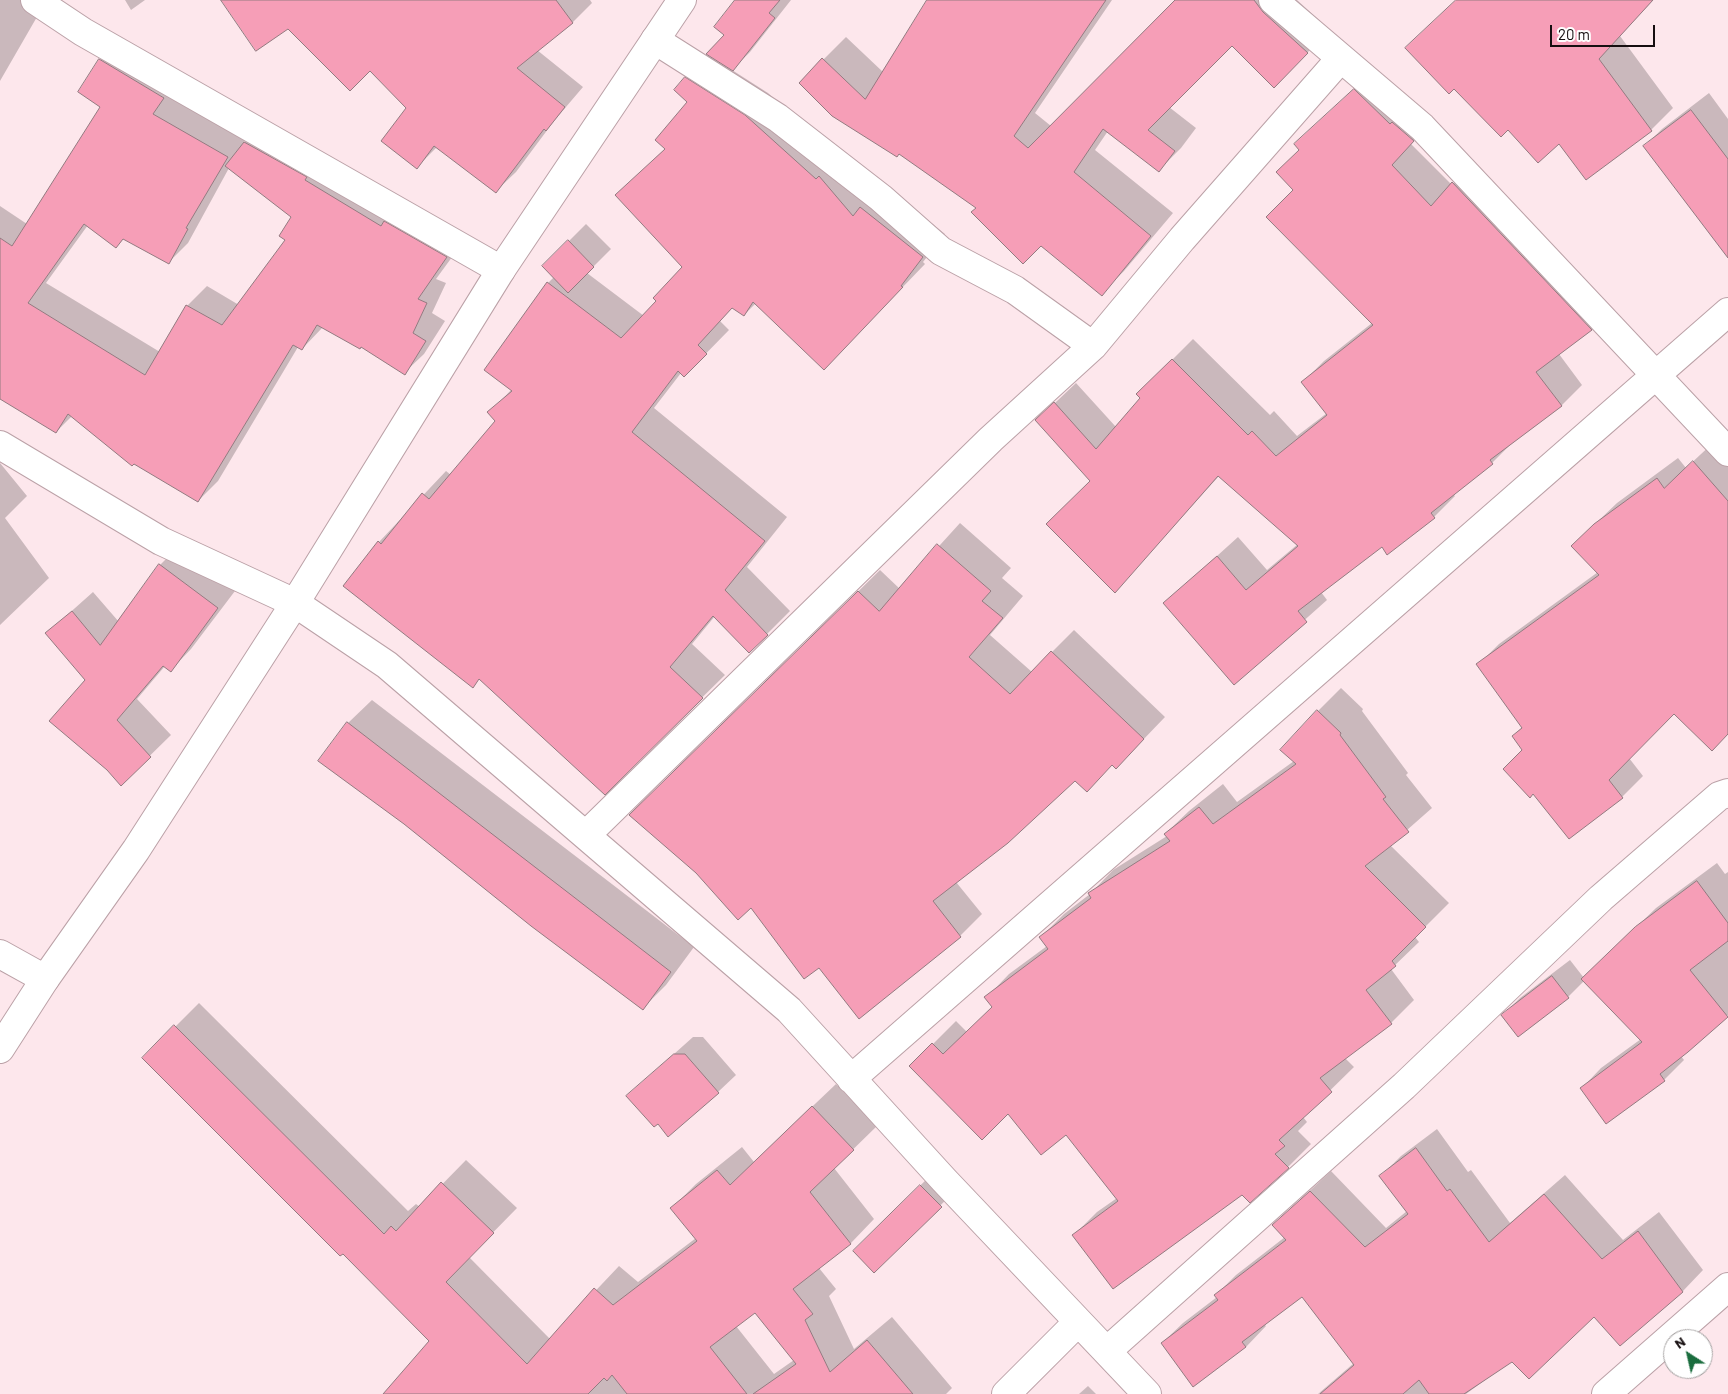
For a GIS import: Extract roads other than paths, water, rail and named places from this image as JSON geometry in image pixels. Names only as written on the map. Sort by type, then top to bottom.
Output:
[{"type":"street","points":[[35,0],[83,32],[501,270]]},
{"type":"street","points":[[0,1049],[45,979],[136,850],[295,603],[501,270],[682,0]]},
{"type":"street","points":[[1273,0],[1422,127],[1728,452]]},
{"type":"street","points":[[655,40],[778,118],[881,198],[941,251],[1015,290],[1093,346]]},
{"type":"street","points":[[586,835],[990,439],[1093,346],[1182,239],[1341,58]]},
{"type":"street","points":[[851,1078],[1728,312]]},
{"type":"street","points":[[0,445],[162,541],[295,603],[387,665],[789,1010],[1147,1394]]},
{"type":"street","points":[[1106,1351],[1404,1086],[1600,898],[1719,796],[1728,793]]},
{"type":"street","points":[[0,954],[45,979]]},
{"type":"street","points":[[1606,1394],[1728,1287]]},
{"type":"street","points":[[1006,1394],[1078,1322]]}]
